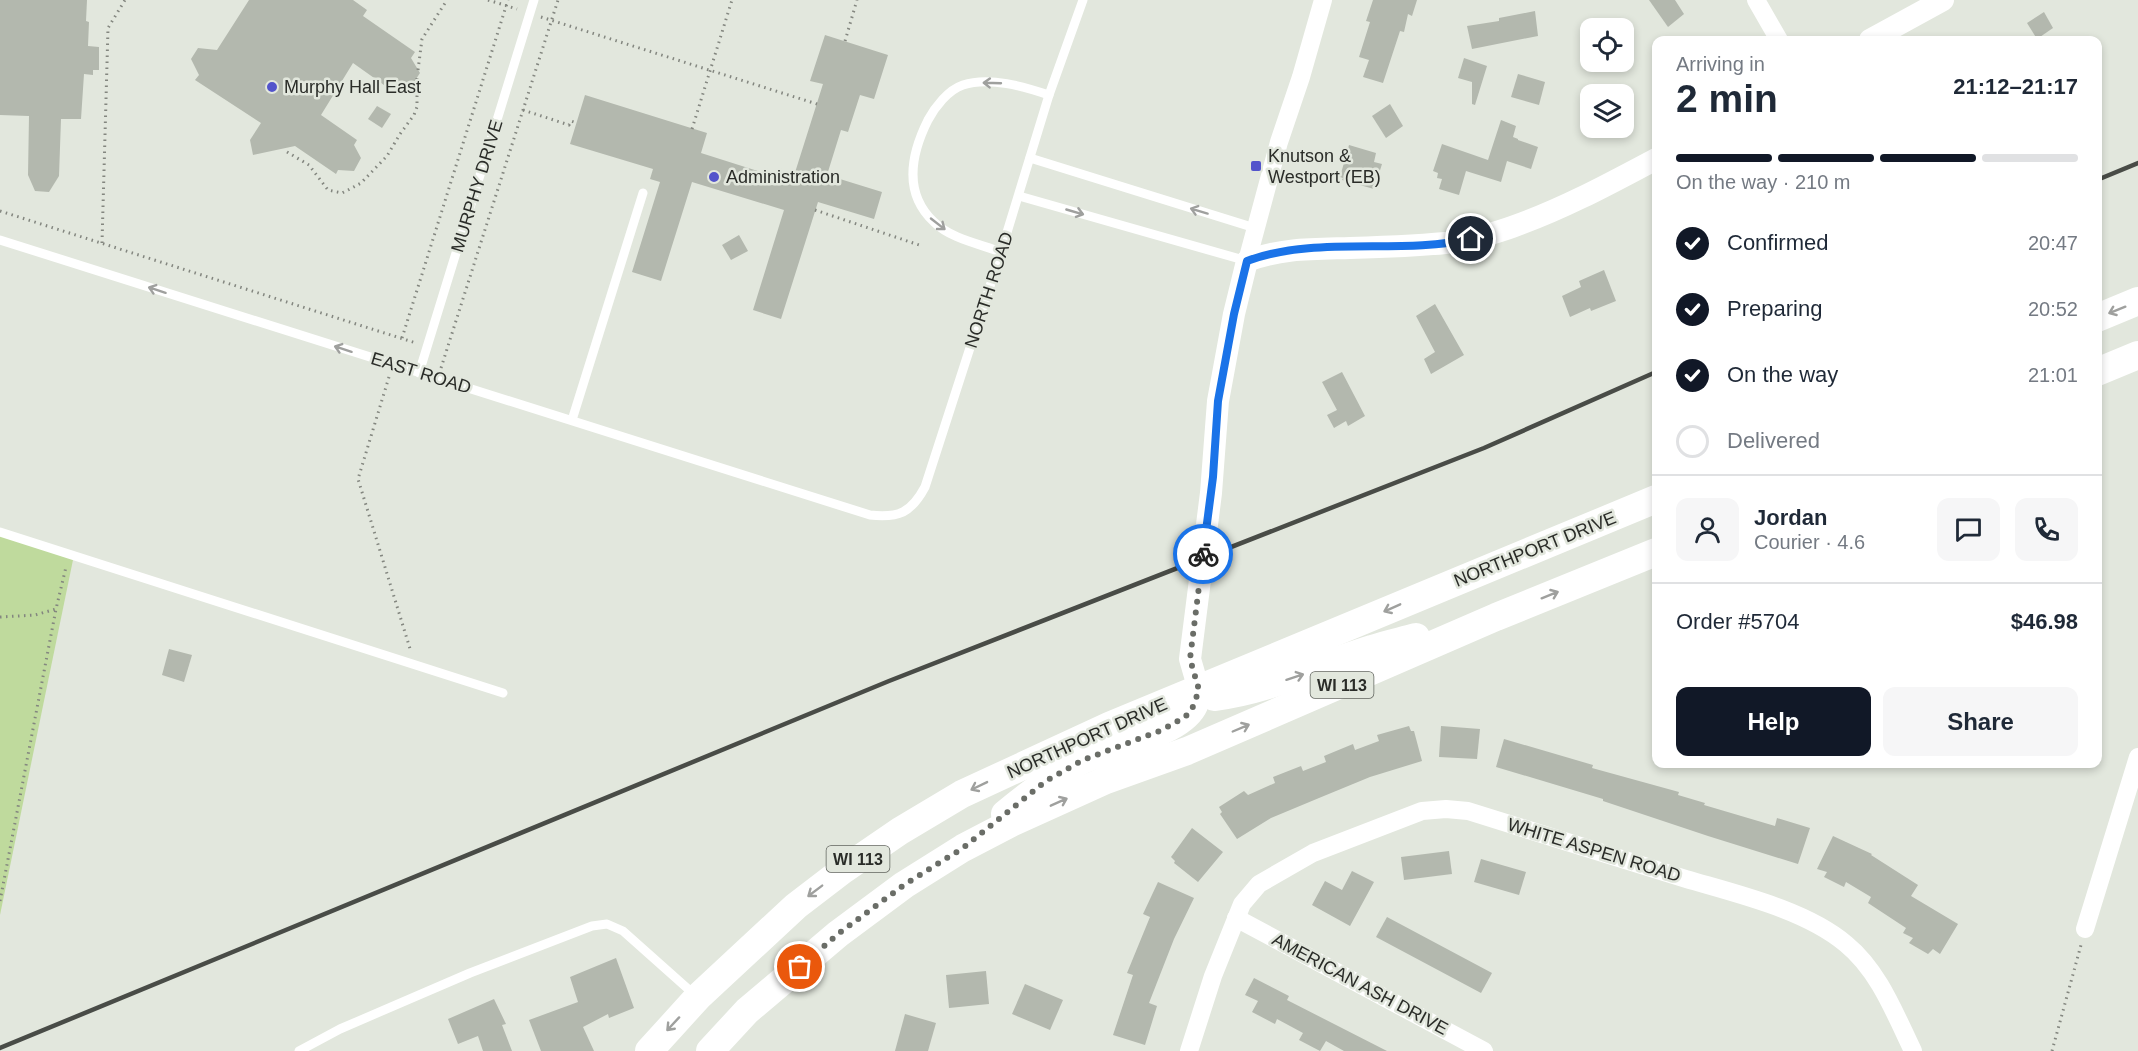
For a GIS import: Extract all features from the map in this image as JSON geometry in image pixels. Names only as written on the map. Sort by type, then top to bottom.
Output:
[{"type":"main road","points":[[2102,316],[2138,301]]},
{"type":"main road","points":[[2102,370],[2138,355]]},
{"type":"main road","name":"NORTHPORT DRIVE","points":[[649,1051],[698,997],[796,906],[900,831],[962,794],[1044,755],[1652,501]]},
{"type":"main road","name":"WI 113","points":[[710,1051],[747,1011],[838,934],[904,885],[963,848],[1011,823],[1106,780],[1187,751],[1496,617],[1652,554]]},
{"type":"main road","points":[[963,848],[1046,781],[1083,760],[1178,722],[1192,709],[1199,690],[1213,697],[1266,686],[1372,649],[1496,617]]},
{"type":"street","points":[[1199,690],[1190,659],[1211,493],[1218,401],[1234,314],[1255,228],[1323,0]]},
{"type":"street","points":[[1756,0],[1777,36]]},
{"type":"street","points":[[1877,36],[1943,0]]},
{"type":"street","points":[[1247,261],[1269,253],[1311,249],[1412,246],[1456,242],[1487,235],[1550,212],[1652,161]]},
{"type":"street","points":[[2085,929],[2138,757]]},
{"type":"street","name":"WHITE ASPEN ROAD","points":[[1189,1051],[1213,976],[1236,918],[1242,904],[1259,884],[1313,853],[1422,811],[1446,809],[1468,811],[1753,900],[1812,921],[1836,936],[1866,963],[1914,1051]]},
{"type":"street","name":"AMERICAN ASH DRIVE","points":[[1236,918],[1484,1051]]},
{"type":"lane","name":"MURPHY DRIVE","points":[[419,373],[534,0]]},
{"type":"lane","name":"NORTH ROAD","points":[[841,506],[870,515],[895,516],[911,508],[918,499],[928,477],[1019,196],[1049,95],[1083,0]]},
{"type":"lane","points":[[1001,252],[965,240],[933,222],[917,196],[914,183],[912,167],[917,146],[932,114],[941,102],[963,85],[1006,84],[1049,95]]},
{"type":"lane","points":[[1030,158],[1255,228]]},
{"type":"lane","points":[[572,420],[643,193]]},
{"type":"lane","points":[[1019,196],[1247,261]]},
{"type":"lane","name":"EAST ROAD","points":[[0,240],[841,506]]},
{"type":"lane","points":[[0,532],[503,693]]},
{"type":"lane","points":[[299,1051],[340,1029],[481,969],[592,926],[607,924],[623,931],[698,997]]},
{"type":"path","points":[[102,243],[108,28],[125,0]]},
{"type":"path","points":[[418,70],[422,39],[447,0]]},
{"type":"path","points":[[488,0],[817,104]]},
{"type":"path","points":[[402,338],[508,0]]},
{"type":"path","points":[[438,379],[558,0]]},
{"type":"path","points":[[693,129],[732,0]]},
{"type":"path","points":[[845,41],[857,0]]},
{"type":"path","points":[[287,152],[309,165],[328,190],[342,193],[361,183],[387,156],[414,115],[417,107],[417,78]]},
{"type":"path","points":[[523,110],[570,125],[571,121],[577,123]]},
{"type":"path","points":[[815,210],[922,246]]},
{"type":"path","points":[[0,211],[427,346]]},
{"type":"path","points":[[393,364],[358,479],[415,665]]},
{"type":"path","points":[[0,901],[56,609],[69,554]]},
{"type":"path","points":[[0,617],[35,615],[56,609]]},
{"type":"path","points":[[2052,1051],[2085,929]]},
{"type":"green space","points":[[0,532],[74,555],[0,915]]},
{"type":"building","points":[[0,0],[87,0],[88,46],[99,47],[99,70],[93,70],[93,75],[84,74],[81,119],[61,119],[59,176],[49,192],[35,191],[28,175],[29,116],[0,115]]},
{"type":"building","name":"Murphy Hall East","points":[[249,0],[353,0],[367,10],[363,16],[415,52],[411,58],[420,73],[412,85],[395,84],[391,90],[353,63],[321,115],[357,140],[354,145],[361,158],[354,171],[338,170],[336,174],[295,146],[253,155],[250,140],[261,123],[195,80],[199,75],[191,59],[198,48],[217,50]]},
{"type":"building","points":[[1373,0],[1417,0],[1412,16],[1408,14],[1404,32],[1400,31],[1383,83],[1363,77],[1369,60],[1359,57],[1370,22],[1366,21]]},
{"type":"building","points":[[1649,0],[1675,0],[1684,14],[1668,27]]},
{"type":"building","points":[[1535,11],[1538,36],[1472,49],[1467,26],[1499,21],[1499,18]]},
{"type":"building","points":[[2044,12],[2053,28],[2041,36],[2035,36],[2027,23]]},
{"type":"building","name":"Administration","points":[[825,35],[888,55],[874,99],[860,95],[848,132],[841,130],[827,175],[882,192],[874,219],[818,202],[781,319],[753,310],[784,210],[692,182],[661,281],[632,272],[660,182],[650,179],[653,169],[570,144],[585,95],[707,133],[701,153],[792,182],[823,84],[810,81]]},
{"type":"building","points":[[1464,58],[1487,66],[1475,105],[1472,104],[1472,82],[1458,78]]},
{"type":"building","points":[[1518,74],[1545,82],[1539,105],[1511,97]]},
{"type":"building","points":[[1390,104],[1403,126],[1386,138],[1372,116]]},
{"type":"building","points":[[377,106],[391,114],[382,128],[368,119]]},
{"type":"building","points":[[1501,120],[1516,126],[1513,137],[1538,147],[1531,169],[1507,161],[1501,182],[1466,171],[1459,195],[1439,189],[1442,179],[1437,178],[1438,173],[1433,171],[1442,144],[1488,160]]},
{"type":"building","points":[[1349,145],[1376,153],[1374,162],[1382,164],[1374,189],[1342,180],[1343,178],[1340,177]]},
{"type":"building","points":[[739,235],[748,251],[731,260],[722,245]]},
{"type":"building","points":[[1604,270],[1616,301],[1591,311],[1590,308],[1570,317],[1562,296],[1581,287],[1579,281]]},
{"type":"building","points":[[1435,304],[1464,355],[1431,374],[1424,359],[1435,352],[1416,316]]},
{"type":"building","points":[[1342,372],[1365,416],[1348,426],[1346,421],[1334,428],[1327,415],[1337,410],[1322,382]]},
{"type":"building","points":[[169,649],[192,655],[184,682],[162,675]]},
{"type":"building","points":[[1409,726],[1411,731],[1414,731],[1422,761],[1370,777],[1271,818],[1237,839],[1220,814],[1222,812],[1219,807],[1244,791],[1248,795],[1275,783],[1273,777],[1301,766],[1303,771],[1326,762],[1324,756],[1353,744],[1355,750],[1379,741],[1377,735]]},
{"type":"building","points":[[1441,726],[1480,729],[1477,759],[1439,757]]},
{"type":"building","points":[[1504,739],[1593,765],[1592,768],[1679,792],[1678,795],[1705,803],[1704,805],[1775,826],[1777,818],[1810,828],[1798,864],[1603,801],[1603,799],[1496,767]]},
{"type":"building","points":[[1192,828],[1223,852],[1198,882],[1174,863],[1171,857]]},
{"type":"building","points":[[1833,836],[1872,854],[1918,885],[1911,896],[1958,924],[1940,954],[1933,949],[1928,954],[1909,943],[1913,938],[1903,933],[1906,928],[1868,903],[1871,897],[1846,882],[1844,887],[1824,877],[1827,872],[1817,869]]},
{"type":"building","points":[[1449,851],[1452,874],[1404,880],[1401,857]]},
{"type":"building","points":[[1481,859],[1526,872],[1519,895],[1474,882]]},
{"type":"building","points":[[1352,871],[1374,882],[1350,926],[1312,905],[1325,881],[1342,890]]},
{"type":"building","points":[[1158,882],[1194,898],[1174,939],[1149,1003],[1157,1006],[1145,1045],[1113,1035],[1133,975],[1127,973],[1150,917],[1143,914]]},
{"type":"building","points":[[1387,917],[1492,973],[1481,993],[1376,937]]},
{"type":"building","points":[[616,958],[634,1008],[609,1018],[608,1014],[583,1027],[594,1051],[541,1051],[529,1020],[578,1002],[570,977]]},
{"type":"building","points":[[986,971],[989,1004],[949,1008],[946,975]]},
{"type":"building","points":[[1254,978],[1289,996],[1287,1000],[1387,1051],[1344,1051],[1326,1041],[1320,1051],[1299,1040],[1303,1033],[1277,1019],[1275,1024],[1252,1012],[1258,1001],[1245,995]]},
{"type":"building","points":[[1025,984],[1063,1000],[1050,1030],[1012,1014]]},
{"type":"building","points":[[494,999],[506,1024],[502,1025],[512,1051],[483,1051],[478,1036],[458,1044],[448,1019]]},
{"type":"building","points":[[905,1014],[936,1023],[928,1051],[895,1051]]},
{"type":"railway","points":[[2102,178],[2138,163]]},
{"type":"railway","points":[[0,1048],[889,681],[1484,448],[1652,374]]},
{"type":"way so far","points":[[800,967],[838,934],[904,885],[963,848],[1046,781],[1083,760],[1162,730],[1185,717],[1197,700],[1199,690],[1190,659],[1203,554]]},
{"type":"place","name":"Murphy Hall East","points":[[272,87]]},
{"type":"place","name":"Knutson & Westport (EB)","points":[[1256,166]]},
{"type":"place","name":"Administration","points":[[714,177]]},
{"type":"route","points":[[1203,554],[1213,477],[1218,401],[1234,314],[1247,261],[1269,253],[1311,249],[1412,246],[1471,239]]}]
